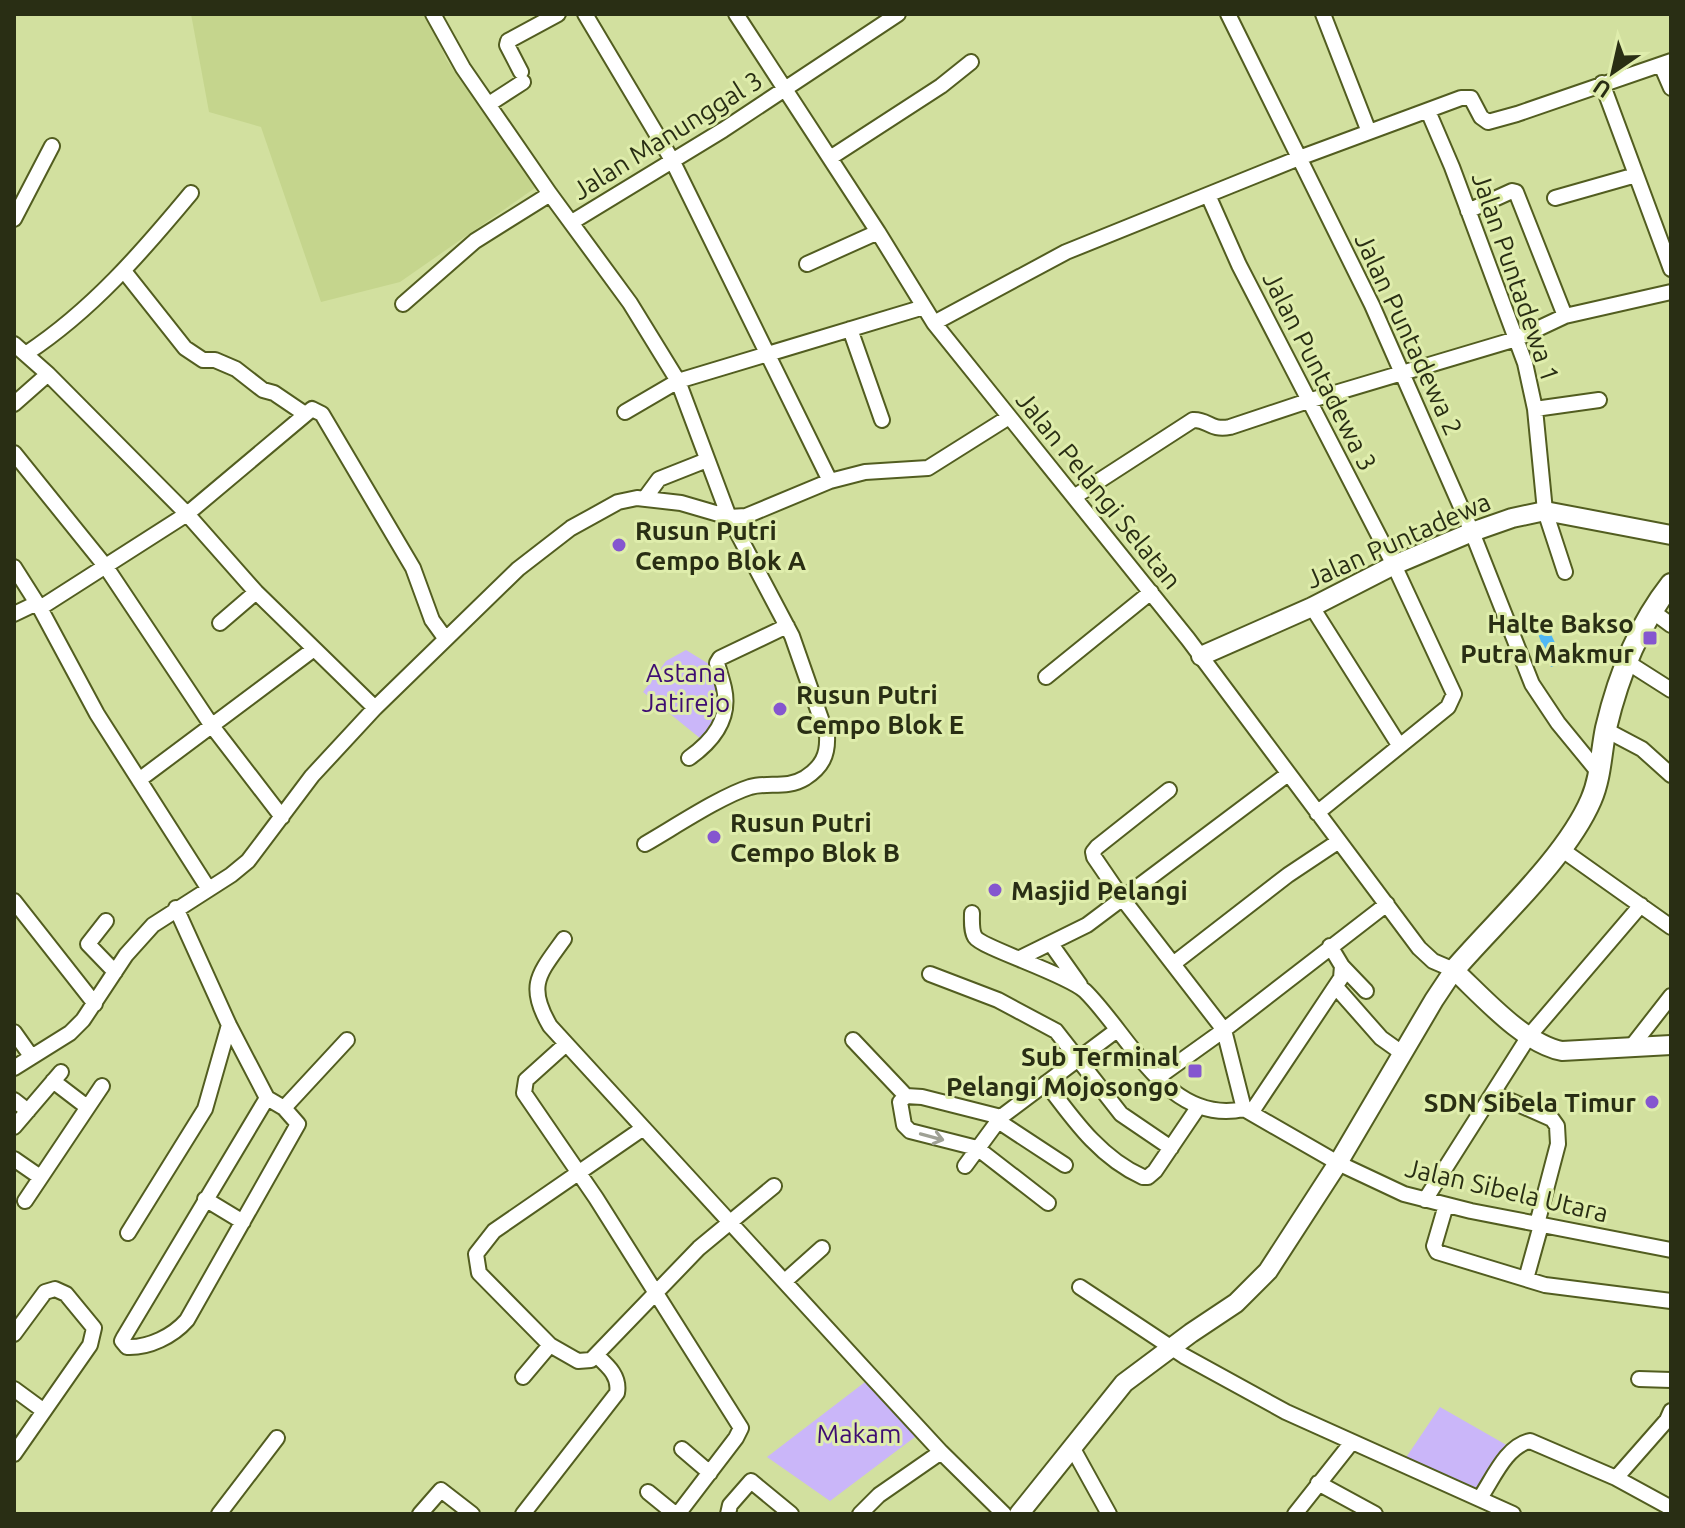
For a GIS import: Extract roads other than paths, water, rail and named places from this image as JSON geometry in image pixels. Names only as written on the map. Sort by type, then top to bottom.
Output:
[{"type":"main road","points":[[1454,970],[1561,849],[1578,825],[1592,798],[1606,730],[1627,662],[1652,611],[1671,584]]},
{"type":"street","points":[[489,104],[522,77],[508,41],[558,14]]},
{"type":"street","points":[[585,14],[672,160],[830,481]]},
{"type":"street","name":"Jalan Pelangi Selatan","points":[[736,14],[934,323],[1201,656],[1426,956],[1454,970]]},
{"type":"street","name":"Jalan Manunggal 3","points":[[572,222],[786,90],[898,14]]},
{"type":"street","name":"Jalan Puntadewa 2","points":[[1228,14],[1372,305],[1472,532],[1532,684],[1558,723],[1599,773]]},
{"type":"street","points":[[1323,14],[1369,132]]},
{"type":"street","points":[[438,16],[463,68],[651,334],[678,381],[729,517],[787,626],[827,736],[828,750],[820,766],[803,779],[785,786],[752,786],[645,844]]},
{"type":"street","points":[[830,158],[941,86],[971,62]]},
{"type":"street","points":[[934,323],[1066,252],[1299,158],[1466,97],[1475,101],[1481,117],[1488,122],[1666,63],[1671,88]]},
{"type":"street","points":[[1602,83],[1671,269]]},
{"type":"street","name":"Jalan Puntadewa 1","points":[[1428,111],[1516,339],[1535,409],[1545,511],[1565,572]]},
{"type":"street","points":[[14,219],[52,146]]},
{"type":"street","points":[[1555,198],[1636,175]]},
{"type":"street","points":[[1468,211],[1512,191],[1518,194],[1565,316]]},
{"type":"street","points":[[27,353],[56,334],[124,271],[191,193]]},
{"type":"street","points":[[403,304],[475,241],[550,194]]},
{"type":"street","name":"Jalan Puntadewa 3","points":[[1208,195],[1239,265],[1394,565],[1453,690],[1454,699],[1399,745]]},
{"type":"street","points":[[807,264],[878,232]]},
{"type":"street","points":[[124,271],[185,348],[203,360],[215,360],[236,369],[263,390],[274,393],[305,414]]},
{"type":"street","points":[[1074,497],[1193,420],[1213,428],[1223,428],[1516,339],[1565,316],[1671,292]]},
{"type":"street","points":[[625,412],[678,381],[924,307]]},
{"type":"street","points":[[850,329],[882,420]]},
{"type":"street","points":[[14,344],[27,353],[187,514],[256,592],[375,708]]},
{"type":"street","points":[[14,404],[48,374]]},
{"type":"street","points":[[1535,409],[1599,400]]},
{"type":"street","points":[[14,614],[38,606],[106,567],[187,514],[312,409],[322,414],[413,568],[432,620],[445,638]]},
{"type":"street","points":[[14,1068],[70,1033],[95,1004],[140,937],[176,908],[248,861],[312,776],[375,708],[518,569],[571,528],[618,502],[645,498],[681,503],[729,517],[746,516],[830,481],[865,472],[928,468],[1009,417]]},
{"type":"street","points":[[14,453],[106,567],[212,726],[282,817]]},
{"type":"street","points":[[645,498],[659,479],[707,460]]},
{"type":"street","name":"Jalan Puntadewa","points":[[1201,656],[1312,607],[1394,565],[1512,518],[1545,511],[1671,535]]},
{"type":"street","points":[[14,567],[97,714],[208,888]]},
{"type":"street","points":[[220,623],[256,592]]},
{"type":"street","points":[[1046,677],[1151,592]]},
{"type":"street","points":[[1312,607],[1399,745],[1317,813]]},
{"type":"street","points":[[1652,611],[1671,625]]},
{"type":"street","points":[[689,758],[707,745],[719,729],[726,709],[725,690],[717,663],[720,658],[787,626]]},
{"type":"street","points":[[139,780],[314,649]]},
{"type":"street","points":[[1627,662],[1671,690]]},
{"type":"street","points":[[1606,730],[1642,749],[1671,775]]},
{"type":"street","points":[[1020,958],[1087,925],[1288,774]]},
{"type":"street","points":[[1169,790],[1093,852],[1122,898],[1224,1030],[1247,1111]]},
{"type":"street","points":[[1173,964],[1288,875],[1339,841]]},
{"type":"street","points":[[1561,849],[1671,927]]},
{"type":"street","points":[[14,901],[95,1004]]},
{"type":"street","points":[[1157,1078],[1387,904]]},
{"type":"street","points":[[1425,1200],[1529,1036],[1641,905]]},
{"type":"street","points":[[176,908],[229,1025],[267,1098],[284,1108],[297,1121],[297,1129],[187,1320],[180,1328],[151,1343],[127,1347],[122,1341],[124,1337],[267,1098]]},
{"type":"street","points":[[972,913],[973,933],[980,942],[1083,989]]},
{"type":"street","points":[[106,921],[88,944],[115,972]]},
{"type":"street","points":[[564,939],[542,970],[536,990],[541,1010],[566,1044],[941,1452],[1004,1514]]},
{"type":"street","points":[[1051,944],[1083,989],[1157,1078],[1199,1106],[1215,1111],[1247,1111]]},
{"type":"street","points":[[1330,946],[1342,966],[1366,991]]},
{"type":"street","points":[[1247,1111],[1336,987],[1342,966]]},
{"type":"street","points":[[1019,1514],[1124,1383],[1236,1303],[1268,1271],[1338,1163],[1454,970],[1529,1036],[1550,1048],[1562,1051],[1671,1045]]},
{"type":"street","points":[[930,974],[998,1000],[1056,1031],[1121,1114],[1171,1148]]},
{"type":"street","points":[[1336,987],[1381,1038],[1402,1053]]},
{"type":"street","points":[[1632,1046],[1671,996]]},
{"type":"street","points":[[128,1233],[205,1109],[229,1025]]},
{"type":"street","points":[[965,1166],[999,1119],[1117,1030]]},
{"type":"street","points":[[14,1032],[31,1056]]},
{"type":"street","points":[[284,1108],[347,1040]]},
{"type":"street","points":[[853,1040],[906,1096],[922,1097],[999,1119],[1065,1165]]},
{"type":"street","points":[[566,1044],[526,1080],[524,1093],[580,1174],[741,1428],[739,1435],[676,1514],[648,1492]]},
{"type":"street","points":[[19,1117],[57,1077],[87,1107]]},
{"type":"street","points":[[1046,1083],[1076,1124],[1099,1147],[1140,1177],[1151,1176],[1199,1106]]},
{"type":"street","points":[[25,1201],[102,1086]]},
{"type":"street","points":[[1493,1093],[1552,1119],[1557,1126],[1558,1144],[1526,1279]]},
{"type":"street","points":[[906,1096],[899,1107],[904,1125],[910,1131],[977,1148],[1048,1203]]},
{"type":"street","points":[[14,1100],[19,1117]]},
{"type":"street","name":"Jalan Sibela Utara","points":[[1247,1111],[1338,1163],[1386,1187],[1425,1200],[1671,1248]]},
{"type":"street","points":[[642,1129],[494,1231],[476,1254],[479,1273],[484,1280],[550,1345],[578,1361],[591,1360],[699,1248],[774,1186]]},
{"type":"street","points":[[14,1159],[40,1177]]},
{"type":"street","points":[[205,1199],[243,1222]]},
{"type":"street","points":[[1446,1205],[1435,1249],[1545,1285],[1671,1301]]},
{"type":"street","points":[[785,1281],[822,1248]]},
{"type":"street","points":[[1080,1287],[1184,1356],[1286,1412],[1513,1514]]},
{"type":"street","points":[[14,1334],[45,1292],[55,1289],[66,1294],[94,1328],[90,1345],[14,1454]]},
{"type":"street","points":[[523,1377],[550,1345]]},
{"type":"street","points":[[523,1514],[617,1393],[616,1377],[596,1355]]},
{"type":"street","points":[[1639,1379],[1671,1380]]},
{"type":"street","points":[[14,1389],[44,1411]]},
{"type":"street","points":[[1616,1478],[1671,1413]]},
{"type":"street","points":[[219,1514],[277,1438]]},
{"type":"street","points":[[1480,1498],[1511,1452],[1518,1445],[1530,1441],[1616,1478],[1671,1508]]},
{"type":"street","points":[[1295,1514],[1352,1442]]},
{"type":"street","points":[[1072,1447],[1109,1514]]},
{"type":"street","points":[[682,1449],[710,1473]]},
{"type":"street","points":[[860,1514],[879,1495],[941,1452]]},
{"type":"street","points":[[728,1514],[730,1505],[751,1481],[791,1514]]},
{"type":"street","points":[[1318,1483],[1375,1514]]},
{"type":"street","points":[[420,1514],[441,1490],[472,1514]]},
{"type":"water","points":[[1549,630],[1564,662],[1551,667],[1538,634]]},
{"type":"place","name":"Rusun Putri Cempo Blok A","points":[[619,545]]},
{"type":"place","name":"Halte Bakso Putra Makmur","points":[[1650,638]]},
{"type":"place","name":"Rusun Putri Cempo Blok E","points":[[780,709]]},
{"type":"place","name":"Rusun Putri Cempo Blok B","points":[[714,837]]},
{"type":"place","name":"Masjid Pelangi","points":[[995,890]]},
{"type":"place","name":"Sub Terminal Pelangi Mojosongo","points":[[1195,1071]]},
{"type":"place","name":"SDN Sibela Timur","points":[[1652,1102]]},
{"type":"park label","name":"Astana Jatirejo","points":[[686,687]]},
{"type":"park label","name":"Makam","points":[[859,1433]]}]
